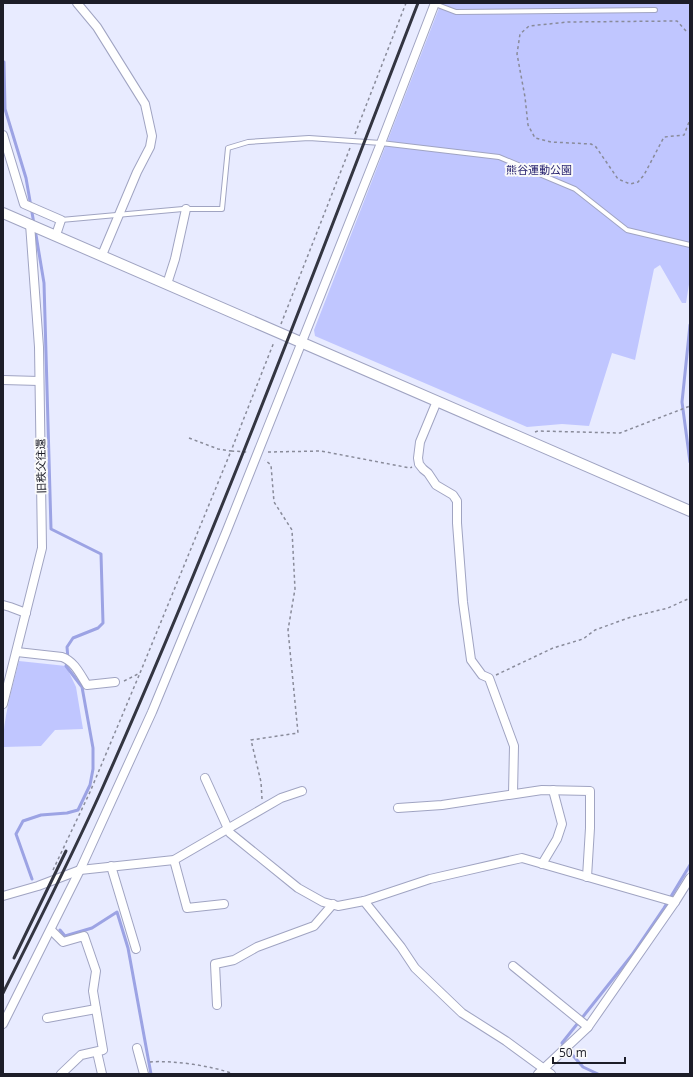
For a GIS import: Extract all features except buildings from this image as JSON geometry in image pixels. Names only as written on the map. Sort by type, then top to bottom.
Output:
[{"type":"street","points":[[77,3],[97,27],[145,104],[152,136],[150,147],[137,172],[102,255]]},
{"type":"street","points":[[3,1024],[80,870],[152,712],[258,453],[435,3]]},
{"type":"street","points":[[3,135],[24,204],[61,220],[56,235]]},
{"type":"street","points":[[167,284],[176,260],[186,209]]},
{"type":"street","points":[[3,213],[690,511]]},
{"type":"street","name":"旧秩父往還","points":[[3,704],[42,548],[36,295],[30,224]]},
{"type":"street","points":[[3,380],[39,381]]},
{"type":"street","points":[[437,401],[420,442],[418,458],[419,464],[428,472],[436,485],[453,495],[457,502],[456,523],[463,602],[471,660],[482,675],[489,678],[514,746],[513,794]]},
{"type":"street","points":[[3,606],[26,613]]},
{"type":"street","points":[[17,652],[68,659],[74,665],[87,685],[115,682]]},
{"type":"street","points":[[205,778],[230,833],[298,888],[323,902],[338,906],[364,901],[430,879],[522,858],[675,902]]},
{"type":"street","points":[[398,808],[442,805],[542,790],[590,791],[590,828],[587,877]]},
{"type":"street","points":[[542,864],[557,839],[562,824],[553,790]]},
{"type":"street","points":[[3,896],[46,883],[80,870],[174,860],[281,798],[302,791]]},
{"type":"street","points":[[174,860],[187,908],[224,904]]},
{"type":"street","points":[[111,866],[136,949]]},
{"type":"street","points":[[540,1072],[586,1026],[675,902],[690,878]]},
{"type":"street","points":[[364,901],[415,968],[462,1013],[506,1041],[540,1072],[552,1074]]},
{"type":"street","points":[[217,1005],[215,964],[234,960],[257,946],[314,926],[333,904]]},
{"type":"street","points":[[51,930],[63,942],[84,936],[96,971],[93,991],[103,1050],[81,1054],[61,1074]]},
{"type":"street","points":[[513,966],[586,1026]]},
{"type":"street","points":[[47,1018],[96,1009]]},
{"type":"street","points":[[137,1048],[144,1074]]},
{"type":"street","points":[[97,1052],[102,1074]]},
{"type":"lane","points":[[435,3],[456,12],[654,10]]},
{"type":"lane","points":[[61,220],[186,209],[222,209],[228,148],[248,142],[308,138],[381,143],[499,157],[575,189],[627,230],[690,245]]},
{"type":"path","points":[[46,883],[90,792],[231,451],[406,3]]},
{"type":"path","points":[[686,31],[677,21],[568,22],[529,26],[520,34],[517,54],[525,97],[528,125],[534,138],[551,142],[590,144],[596,147],[618,179],[630,184],[638,182],[644,175],[664,137],[684,135],[689,122]]},
{"type":"path","points":[[522,438],[538,431],[620,433],[690,406]]},
{"type":"path","points":[[189,438],[218,449],[231,451],[258,453],[321,452],[410,468],[419,464]]},
{"type":"path","points":[[258,453],[271,465],[274,502],[292,530],[295,589],[288,630],[298,733],[251,740],[261,782],[262,809]]},
{"type":"path","points":[[489,678],[553,648],[583,639],[595,630],[631,617],[668,608],[690,598]]},
{"type":"path","points":[[115,682],[140,673]]},
{"type":"path","points":[[155,1061],[223,1070],[234,1074]]},
{"type":"green space","name":"熊谷運動公園","points":[[441,3],[690,3],[690,278],[686,303],[682,303],[660,265],[654,269],[635,360],[612,353],[589,426],[562,424],[527,427],[315,336],[314,330]]},
{"type":"green space","points":[[19,661],[66,666],[76,687],[83,729],[55,730],[41,746],[3,747],[6,714]]},
{"type":"waterway","points":[[4,62],[5,109],[26,178],[34,224]]},
{"type":"waterway","points":[[32,879],[16,834],[23,821],[41,815],[67,813],[78,810],[90,785],[93,769],[93,748],[82,687],[66,666],[68,659],[67,647],[73,638],[98,628],[103,623],[101,554],[51,529],[44,283],[35,229]]},
{"type":"waterway","points":[[690,325],[682,402],[690,462]]},
{"type":"waterway","points":[[598,1074],[583,1067],[562,1043],[632,955],[664,908],[690,865]]},
{"type":"waterway","points":[[60,930],[65,936],[92,928],[117,912],[128,948],[151,1074]]},
{"type":"railway","points":[[3,993],[54,891],[102,789],[186,594],[304,299],[418,3]]},
{"type":"railway","points":[[14,958],[66,851]]}]
